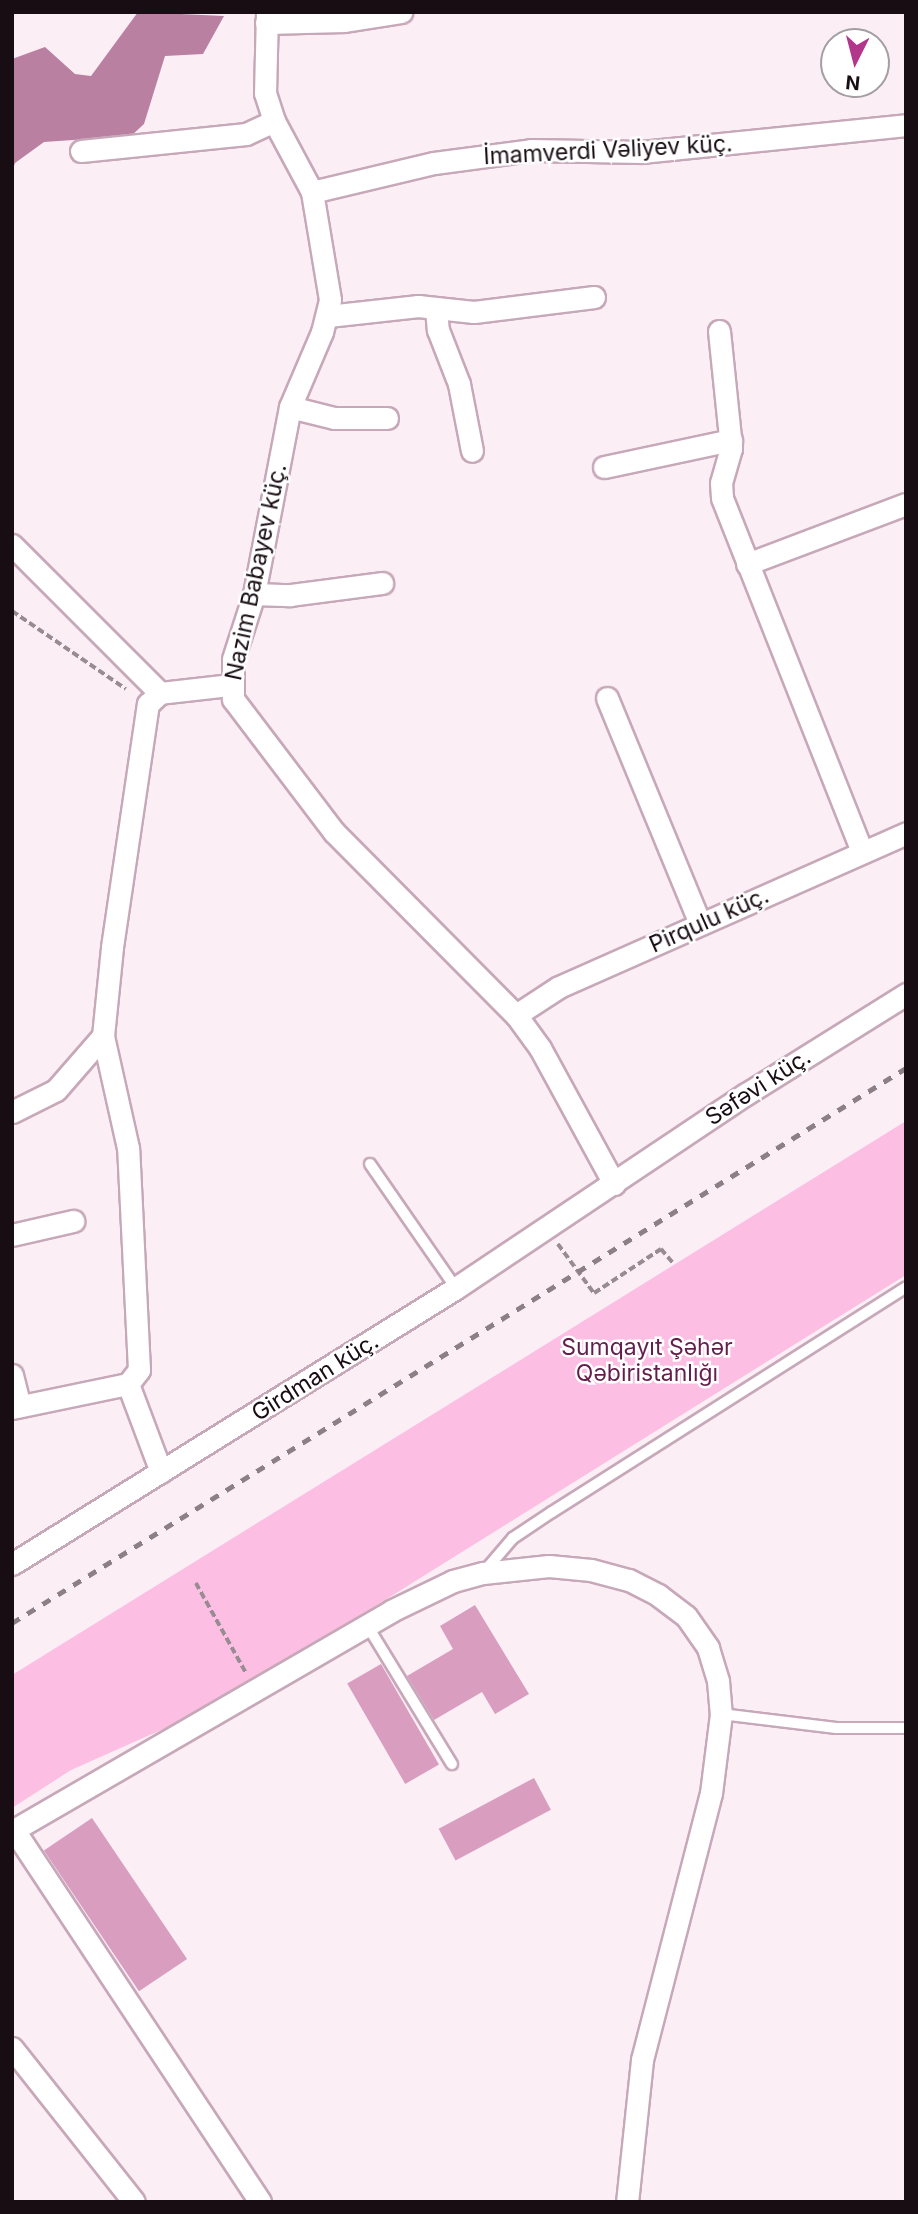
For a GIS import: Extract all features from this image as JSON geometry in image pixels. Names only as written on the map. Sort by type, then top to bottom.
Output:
[{"type":"street","points":[[266,18],[344,21],[401,12]]},
{"type":"street","name":"Nazim Babayev küç.","points":[[266,18],[265,93],[274,121],[312,192],[330,287],[328,316],[290,407],[254,594],[230,685],[247,721],[334,832],[516,1015],[540,1048],[614,1184]]},
{"type":"street","points":[[81,151],[246,134],[274,121]]},
{"type":"street","name":"İmamverdi Vəliyev küç.","points":[[312,192],[434,163],[531,150],[642,152],[906,125]]},
{"type":"street","points":[[328,316],[405,307],[474,312],[594,297]]},
{"type":"street","points":[[436,309],[438,330],[459,384],[472,451]]},
{"type":"street","points":[[719,331],[731,440],[722,498],[862,852]]},
{"type":"street","points":[[290,407],[334,418],[387,418]]},
{"type":"street","points":[[604,467],[731,440]]},
{"type":"street","points":[[747,564],[906,504]]},
{"type":"street","points":[[12,545],[154,698]]},
{"type":"street","points":[[254,594],[290,595],[382,583]]},
{"type":"street","points":[[154,698],[230,685]]},
{"type":"street","points":[[12,1375],[16,1407],[128,1384],[139,1370],[141,1356],[128,1148],[103,1036],[154,698]]},
{"type":"street","points":[[607,698],[700,924]]},
{"type":"street","name":"Pirqulu küç.","points":[[516,1015],[559,987],[906,833]]},
{"type":"street","name":"Səfəvi küç.","points":[[614,1184],[746,1094],[906,994]]},
{"type":"street","points":[[12,1112],[56,1090],[103,1036]]},
{"type":"street","name":"Girdman küç.","points":[[12,1564],[456,1288],[614,1184]]},
{"type":"street","points":[[12,1235],[73,1221]]},
{"type":"street","points":[[128,1384],[160,1472]]},
{"type":"street","points":[[260,2202],[13,1830],[424,1593],[483,1573],[549,1566],[591,1570],[629,1580],[658,1595],[686,1616],[708,1648],[718,1681],[721,1714],[711,1793],[642,2060],[627,2202]]},
{"type":"street","points":[[12,2048],[134,2202]]},
{"type":"lane","points":[[370,1164],[456,1288]]},
{"type":"lane","points":[[483,1573],[513,1538],[552,1511],[906,1287]]},
{"type":"lane","points":[[366,1625],[452,1764]]},
{"type":"lane","points":[[721,1714],[836,1728],[906,1728]]},
{"type":"path","points":[[12,611],[154,698]]},
{"type":"path","points":[[547,1228],[594,1293],[661,1249],[673,1263]]},
{"type":"path","points":[[197,1583],[255,1690]]},
{"type":"green space","name":"Sumqayıt Şəhər Qəbiristanlığı","points":[[906,1121],[906,1275],[215,1706],[71,1770],[12,1808],[12,1675]]},
{"type":"shaded area","points":[[138,12],[224,16],[203,54],[165,56],[144,124],[131,136],[44,142],[15,163],[12,171],[12,59],[45,47],[75,74],[91,76]]},
{"type":"building","points":[[475,1605],[529,1694],[495,1714],[482,1692],[434,1720],[407,1676],[453,1649],[440,1626]]},
{"type":"building","points":[[381,1664],[439,1764],[405,1784],[347,1684]]},
{"type":"building","points":[[534,1778],[551,1810],[456,1860],[439,1829]]},
{"type":"building","points":[[92,1818],[187,1959],[139,1991],[44,1850]]},
{"type":"railway","points":[[12,1623],[906,1068]]}]
